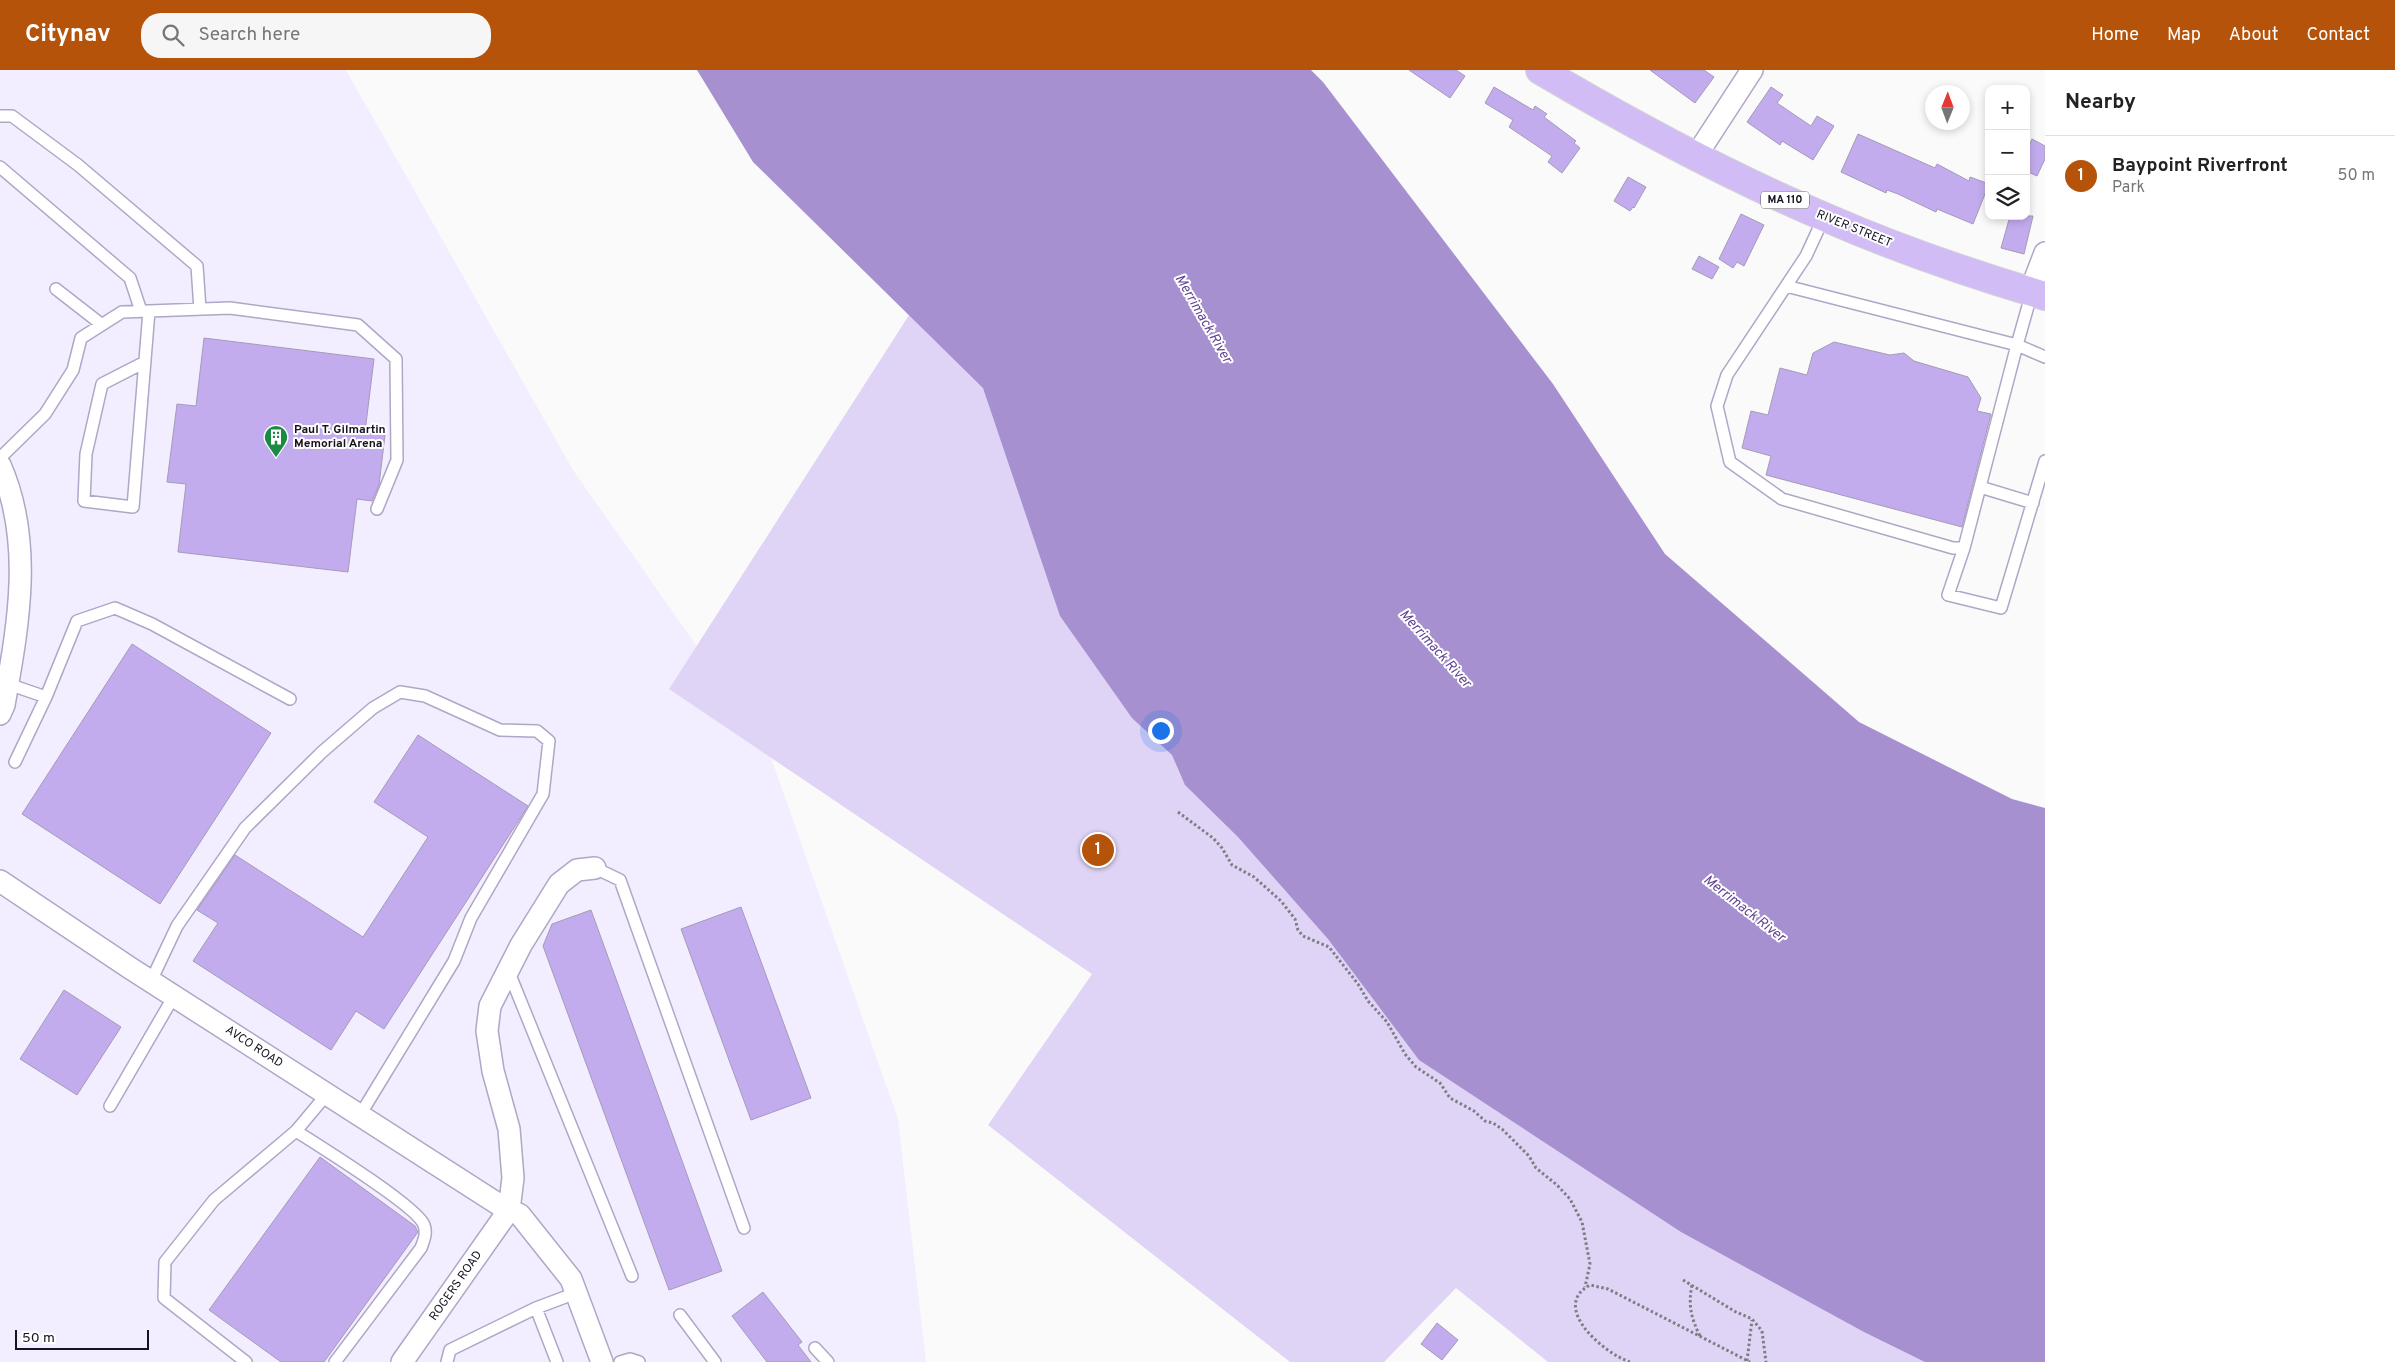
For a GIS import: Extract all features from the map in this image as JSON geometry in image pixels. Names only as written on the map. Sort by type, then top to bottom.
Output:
[{"type":"main road","name":"RIVER STREET","points":[[1540,70],[1696,156],[1824,217],[1939,261],[2036,293]]},
{"type":"street","points":[[1696,156],[1752,70]]},
{"type":"street","points":[[2036,293],[2045,253]]},
{"type":"street","points":[[0,465],[9,485],[21,551],[18,628],[4,705],[0,714]]},
{"type":"street","points":[[510,1210],[513,1178],[509,1129],[493,1071],[487,1032],[490,1006],[521,945],[559,884],[577,870],[595,868]]},
{"type":"street","name":"AVCO ROAD","points":[[0,881],[150,981],[520,1215],[544,1242],[571,1279],[602,1362]]},
{"type":"street","name":"ROGERS ROAD","points":[[402,1362],[510,1210]]},
{"type":"lane","points":[[0,116],[12,116],[78,165],[197,266],[200,309]]},
{"type":"lane","points":[[0,167],[130,278],[145,311],[145,362],[133,507],[84,501],[86,454],[102,384],[145,362]]},
{"type":"lane","points":[[1824,217],[1806,256],[1727,375],[1717,406],[1730,462],[1782,499],[1953,548],[1964,548]]},
{"type":"lane","points":[[1786,286],[2017,345],[2045,357]]},
{"type":"lane","points":[[56,289],[101,324]]},
{"type":"lane","points":[[2036,293],[2017,345],[1964,548],[1948,595],[2001,608],[2045,461]]},
{"type":"lane","points":[[0,458],[45,414],[73,370],[81,338],[122,312],[230,308],[358,325],[396,359],[396,460],[377,509]]},
{"type":"lane","points":[[1980,487],[2033,503]]},
{"type":"lane","points":[[15,762],[46,697],[77,621],[115,608],[152,624],[290,699]]},
{"type":"lane","points":[[8,684],[46,697]]},
{"type":"lane","points":[[150,981],[177,926],[245,828],[322,752],[372,708],[400,692],[425,696],[500,730],[537,731],[549,741],[543,794],[471,918],[454,961],[360,1115]]},
{"type":"lane","points":[[595,868],[620,880],[744,1228]]},
{"type":"lane","points":[[508,970],[632,1276]]},
{"type":"lane","points":[[110,1106],[174,996]]},
{"type":"lane","points":[[246,1362],[164,1298],[165,1262],[214,1200],[296,1131],[327,1094]]},
{"type":"lane","points":[[296,1131],[399,1200],[424,1224],[426,1235],[421,1248],[335,1362]]},
{"type":"lane","points":[[447,1362],[450,1350],[536,1308],[576,1293]]},
{"type":"lane","points":[[536,1308],[558,1362]]},
{"type":"lane","points":[[680,1315],[715,1362]]},
{"type":"lane","points":[[815,1348],[828,1362]]},
{"type":"lane","points":[[620,1362],[630,1359],[639,1362]]},
{"type":"path","points":[[1178,812],[1213,838],[1222,848],[1232,865],[1254,877],[1281,901],[1295,919],[1298,930],[1303,936],[1329,947],[1358,984],[1368,1001],[1387,1022],[1405,1054],[1416,1067],[1440,1083],[1450,1098],[1474,1111],[1485,1121],[1493,1123],[1502,1129],[1529,1156],[1536,1168],[1557,1185],[1570,1199],[1582,1222],[1590,1264],[1585,1287]]},
{"type":"path","points":[[1683,1280],[1736,1312],[1752,1319],[1762,1330],[1766,1362]]},
{"type":"path","points":[[1630,1362],[1619,1360],[1592,1335],[1576,1316],[1574,1305],[1578,1295],[1590,1284],[1608,1289],[1749,1362],[1752,1319]]},
{"type":"path","points":[[1692,1285],[1690,1309],[1692,1319],[1700,1336]]},
{"type":"shaded area","points":[[0,70],[346,70],[573,470],[767,746],[898,1119],[926,1362],[0,1362]]},
{"type":"shaded area","points":[[920,298],[1968,1362],[1548,1362],[1456,1288],[1384,1362],[1290,1362],[988,1125],[1092,974],[669,689]]},
{"type":"water","name":"Merrimack River","points":[[697,70],[1311,70],[1323,82],[1553,384],[1665,554],[1859,722],[2012,799],[2045,808],[2045,1362],[1925,1362],[1864,1332],[1681,1232],[1419,1060],[1328,939],[1238,837],[1185,785],[1172,755],[1132,718],[1060,616],[983,388],[753,162]]},
{"type":"building","points":[[1409,70],[1456,70],[1465,76],[1450,98]]},
{"type":"building","points":[[1650,70],[1704,70],[1714,77],[1695,103]]},
{"type":"building","points":[[1494,87],[1533,110],[1535,106],[1547,114],[1544,117],[1576,141],[1574,143],[1580,148],[1562,173],[1548,162],[1552,156],[1509,127],[1513,120],[1485,103]]},
{"type":"building","points":[[1771,87],[1783,95],[1777,103],[1811,126],[1817,116],[1834,126],[1813,160],[1782,141],[1780,145],[1747,122]]},
{"type":"building","points":[[1858,134],[1935,168],[1937,164],[1969,181],[1970,177],[1985,183],[1985,194],[1973,224],[1937,209],[1936,212],[1887,190],[1886,193],[1841,172]]},
{"type":"building","points":[[2032,139],[2045,146],[2045,159],[2037,176],[2030,173],[2030,143]]},
{"type":"building","points":[[1628,177],[1646,187],[1634,208],[1630,211],[1614,201]]},
{"type":"building","points":[[1741,214],[1764,225],[1744,266],[1737,262],[1733,268],[1719,259]]},
{"type":"building","points":[[2030,216],[2033,216],[2024,254],[2001,248],[2009,220],[2030,220]]},
{"type":"building","points":[[1699,256],[1719,267],[1712,279],[1692,269]]},
{"type":"building","name":"Paul T. Gilmartin Memorial Arena","points":[[204,338],[374,359],[365,432],[385,435],[379,485],[372,501],[357,499],[348,572],[178,552],[186,484],[167,482],[177,404],[196,406]]},
{"type":"building","points":[[1834,342],[1890,355],[1904,353],[1914,361],[1968,377],[1981,398],[1977,411],[1991,414],[1962,527],[1766,475],[1771,456],[1742,448],[1751,411],[1768,415],[1780,368],[1807,375],[1813,353]]},
{"type":"building","points":[[132,644],[271,733],[160,904],[22,814]]},
{"type":"building","points":[[418,735],[528,806],[384,1029],[356,1011],[331,1050],[193,961],[218,923],[197,910],[235,855],[363,937],[428,837],[374,802]]},
{"type":"building","points":[[741,907],[811,1098],[751,1120],[681,929]]},
{"type":"building","points":[[591,910],[722,1271],[669,1290],[543,946],[552,924]]},
{"type":"building","points":[[64,990],[121,1027],[77,1095],[20,1059]]},
{"type":"building","points":[[320,1157],[415,1226],[418,1232],[324,1362],[281,1362],[209,1310]]},
{"type":"building","points":[[763,1292],[802,1342],[798,1345],[811,1362],[767,1362],[732,1316]]},
{"type":"building","points":[[1437,1323],[1458,1340],[1442,1360],[1421,1344]]},
{"type":"place","name":"Paul T. Gilmartin Memorial Arena","points":[[276,458]]},
{"type":"place","name":"Baypoint Riverfront","points":[[1098,850]]}]
